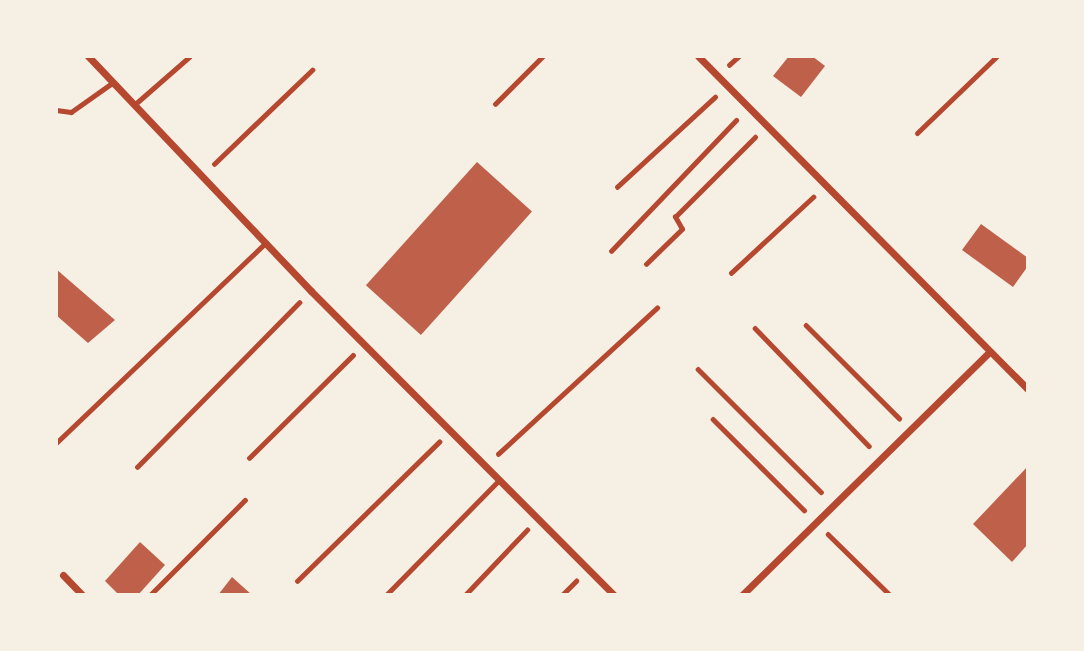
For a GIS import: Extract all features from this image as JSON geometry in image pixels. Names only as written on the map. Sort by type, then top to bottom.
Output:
[{"type":"street","points":[[88,56],[311,291],[614,595]]},
{"type":"street","points":[[698,56],[1028,390]]},
{"type":"street","points":[[742,595],[989,352]]},
{"type":"street","points":[[62,575],[82,595]]},
{"type":"lane","points":[[134,105],[190,56]]},
{"type":"lane","points":[[918,133],[997,56]]},
{"type":"lane","points":[[56,110],[71,112],[112,83]]},
{"type":"lane","points":[[56,443],[265,243]]},
{"type":"lane","points":[[386,595],[499,480]]},
{"type":"path","points":[[495,104],[543,56]]},
{"type":"path","points":[[201,176],[312,70]]},
{"type":"path","points":[[617,187],[728,85]]},
{"type":"path","points":[[611,250],[748,107]]},
{"type":"path","points":[[646,264],[682,229],[675,217],[767,126]]},
{"type":"path","points":[[731,272],[825,185]]},
{"type":"path","points":[[137,467],[311,291]]},
{"type":"path","points":[[485,466],[657,308]]},
{"type":"path","points":[[806,325],[910,429]]},
{"type":"path","points":[[755,328],[881,458]]},
{"type":"path","points":[[249,458],[364,344]]},
{"type":"path","points":[[698,369],[833,505]]},
{"type":"path","points":[[713,419],[890,595]]},
{"type":"path","points":[[297,581],[451,431]]},
{"type":"path","points":[[150,595],[246,500]]},
{"type":"path","points":[[465,595],[538,519]]},
{"type":"building","points":[[789,56],[812,56],[825,66],[801,97],[773,76]]},
{"type":"building","points":[[477,162],[532,212],[421,335],[366,285]]},
{"type":"building","points":[[981,224],[1028,258],[1028,266],[1013,287],[962,250]]},
{"type":"building","points":[[56,269],[115,320],[88,343],[56,315]]},
{"type":"building","points":[[1028,466],[1028,544],[1012,562],[973,524]]},
{"type":"building","points":[[140,542],[165,565],[138,595],[119,595],[105,581]]},
{"type":"building","points":[[232,577],[252,595],[218,595]]}]
